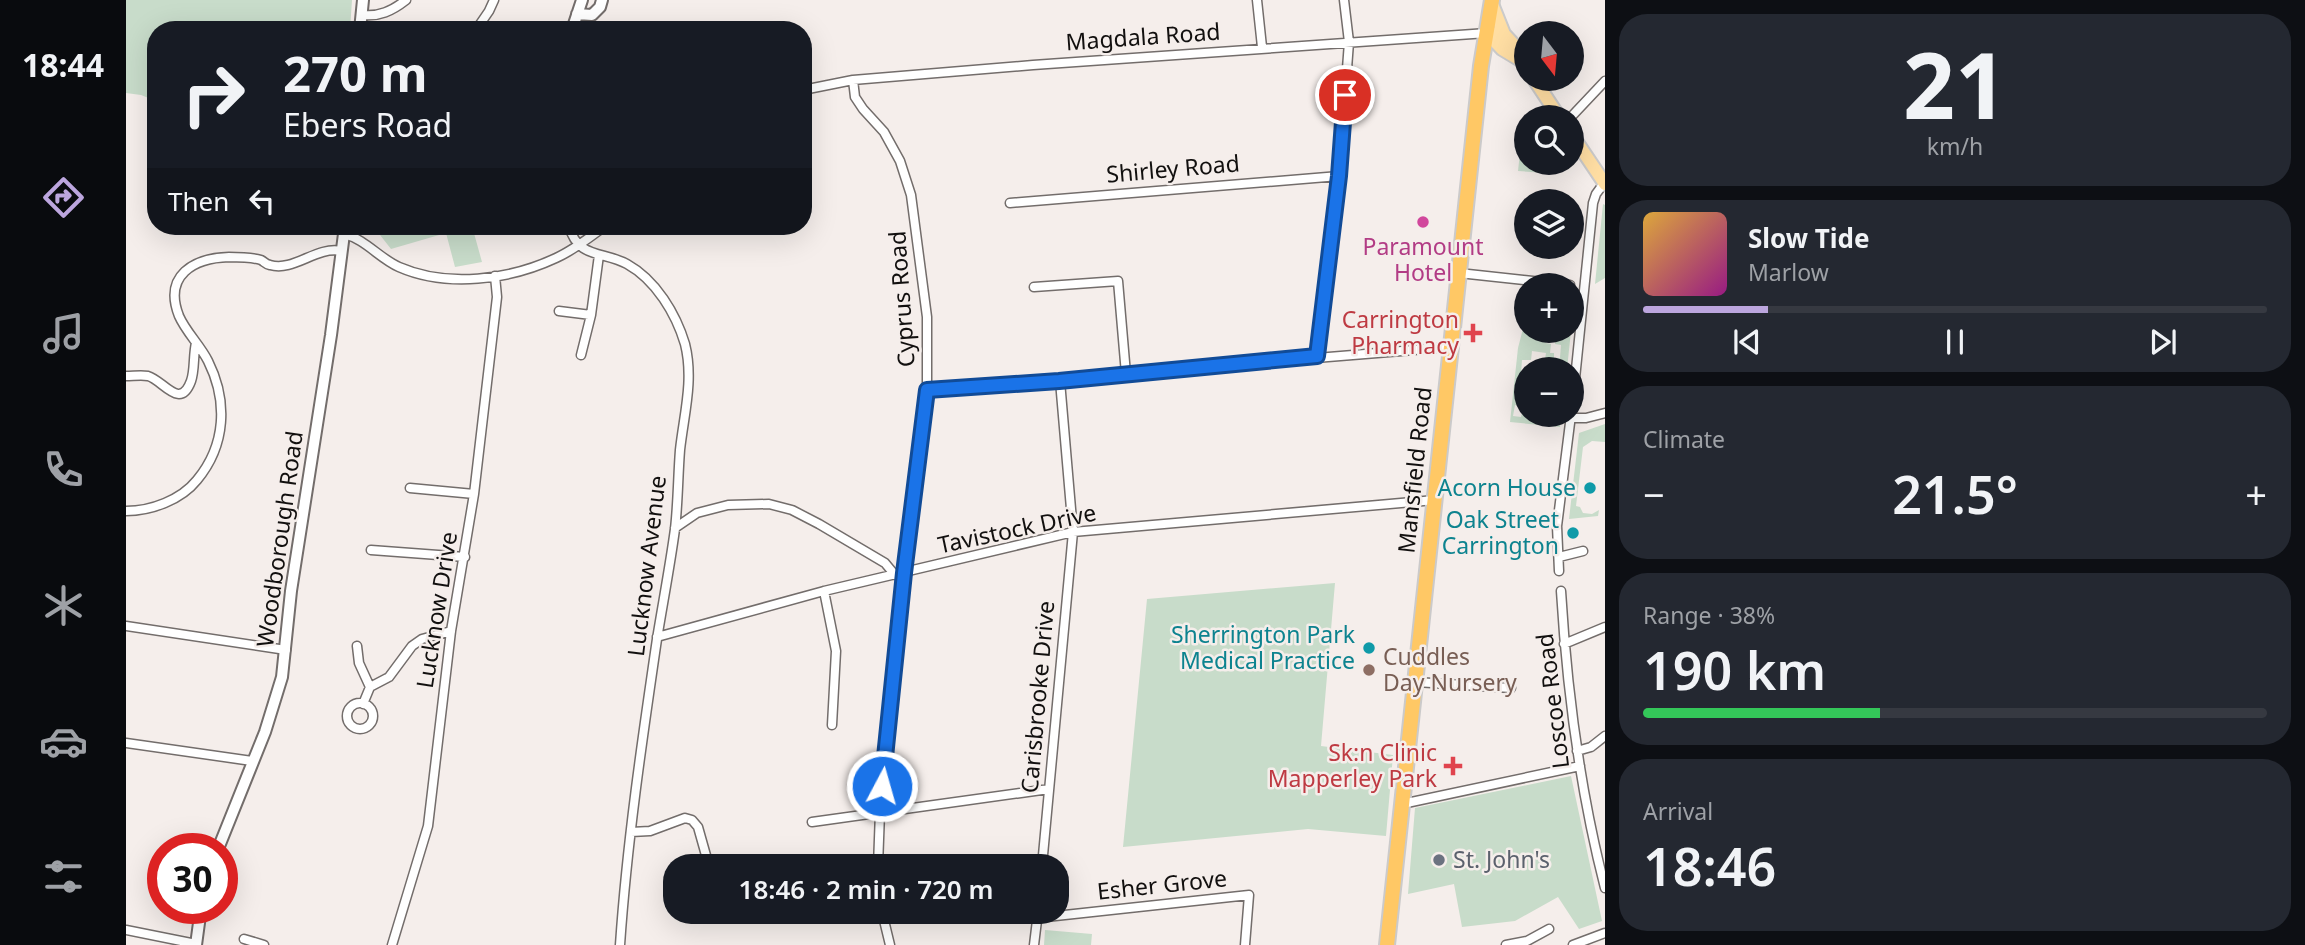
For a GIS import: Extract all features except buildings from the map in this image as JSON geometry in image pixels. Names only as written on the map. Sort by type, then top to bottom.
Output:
[{"type":"highway","name":"Mansfield Road","points":[[1387,945],[1481,66],[1492,2]]},
{"type":"main road","points":[[361,21],[363,0]]},
{"type":"main road","points":[[575,21],[582,0]]},
{"type":"main road","points":[[577,14],[592,15],[600,7],[602,0]]},
{"type":"main road","points":[[1492,2],[1504,34],[1514,45]]},
{"type":"main road","points":[[1487,33],[1504,34]]},
{"type":"main road","points":[[1487,33],[1514,57]]},
{"type":"main road","points":[[1584,153],[1605,184]]},
{"type":"main road","name":"Woodborough Road","points":[[224,833],[280,690],[291,591],[344,235]]},
{"type":"main road","points":[[196,944],[199,924]]},
{"type":"street","points":[[362,15],[385,13],[406,0]]},
{"type":"street","points":[[482,21],[494,0]]},
{"type":"street","points":[[1257,0],[1262,47]]},
{"type":"street","points":[[1317,356],[1339,176],[1349,42],[1344,0]]},
{"type":"street","name":"Magdala Road","points":[[812,88],[853,80],[1262,47],[1487,33]]},
{"type":"street","name":"Cyprus Road","points":[[853,80],[855,97],[884,132],[900,161],[912,195],[927,317],[927,390],[899,574],[878,854]]},
{"type":"street","points":[[1582,105],[1605,81]]},
{"type":"street","name":"Shirley Road","points":[[1010,203],[1339,176]]},
{"type":"street","points":[[1578,357],[1593,203],[1595,194],[1605,184]]},
{"type":"street","points":[[352,235],[387,261],[440,279],[495,276],[556,258],[593,235]]},
{"type":"street","points":[[573,235],[579,245]]},
{"type":"street","name":"Lucknow Avenue","points":[[579,245],[584,250],[628,264],[650,282],[671,311],[685,345],[688,363],[689,392],[680,449],[675,528],[657,637],[631,832],[620,945]]},
{"type":"street","points":[[126,511],[156,505],[183,494],[204,472],[220,439],[220,404],[216,381],[207,360],[179,315],[175,297],[179,279],[189,267],[212,258],[241,257],[260,260],[269,265],[285,266],[319,253],[341,251]]},
{"type":"street","points":[[580,355],[591,315],[599,255]]},
{"type":"street","points":[[1459,272],[1514,278]]},
{"type":"street","name":"Lucknow Drive","points":[[392,945],[428,826],[451,631],[474,494],[497,297],[495,276]]},
{"type":"street","points":[[1034,287],[1118,281],[1126,374]]},
{"type":"street","points":[[559,311],[591,315]]},
{"type":"street","points":[[126,376],[149,376],[172,394],[178,394],[191,383],[196,343]]},
{"type":"street","points":[[927,390],[1451,347]]},
{"type":"street","name":"Carisbrooke Drive","points":[[1043,854],[1073,532],[1059,381]]},
{"type":"street","points":[[1584,418],[1605,413]]},
{"type":"street","points":[[1559,571],[1557,540],[1569,427]]},
{"type":"street","points":[[410,488],[474,494]]},
{"type":"street","name":"Tavistock Drive","points":[[657,637],[824,591],[1073,532],[1435,500]]},
{"type":"street","points":[[675,528],[697,513],[728,505],[769,504],[792,510],[819,524],[899,574]]},
{"type":"street","points":[[371,550],[465,557]]},
{"type":"street","points":[[1559,557],[1583,551]]},
{"type":"street","points":[[824,591],[836,651],[832,725]]},
{"type":"street","name":"Loscoe Road","points":[[1561,591],[1564,644],[1577,751],[1605,888]]},
{"type":"street","points":[[126,626],[286,650]]},
{"type":"street","points":[[1564,644],[1605,627]]},
{"type":"street","points":[[363,704],[370,687],[389,677],[412,646],[422,639],[451,631]]},
{"type":"street","points":[[357,646],[359,663],[370,687]]},
{"type":"street","points":[[1416,682],[1511,688]]},
{"type":"street","points":[[1577,751],[1591,747],[1605,736]]},
{"type":"street","points":[[126,743],[252,761]]},
{"type":"street","points":[[1402,804],[1580,766]]},
{"type":"street","points":[[812,822],[1049,789]]},
{"type":"street","points":[[631,832],[650,831],[685,818],[692,820],[698,827],[706,854]]},
{"type":"street","name":"Esher Grove","points":[[1069,912],[1249,895],[1245,945]]},
{"type":"street","points":[[885,924],[890,945]]},
{"type":"street","points":[[1034,945],[1036,924]]},
{"type":"street","points":[[1506,945],[1527,943],[1549,929]]},
{"type":"street","points":[[126,930],[196,944]]},
{"type":"street","points":[[1573,945],[1605,933]]},
{"type":"street","points":[[244,939],[253,944],[264,945]]},
{"type":"green space","points":[[126,0],[352,0],[351,21],[147,21],[147,97],[126,93]]},
{"type":"green space","points":[[1603,204],[1605,278],[1595,284]]},
{"type":"green space","points":[[380,235],[439,235],[391,249]]},
{"type":"green space","points":[[447,235],[474,235],[482,262],[455,267]]},
{"type":"green space","points":[[1519,343],[1551,344],[1550,353],[1554,353],[1554,357],[1545,357],[1546,353],[1532,351],[1531,357],[1517,357]]},
{"type":"green space","points":[[1555,343],[1570,343],[1568,357],[1560,357],[1561,345]]},
{"type":"green space","points":[[1514,385],[1514,422],[1510,422]]},
{"type":"green space","points":[[1605,424],[1605,442],[1592,441],[1583,447],[1576,506],[1580,507],[1583,513],[1592,514],[1599,510],[1598,516],[1569,519],[1579,433]]},
{"type":"green space","points":[[1335,583],[1321,746],[1393,755],[1386,836],[1308,829],[1123,847],[1147,599]]},
{"type":"green space","points":[[1571,776],[1602,921],[1579,929],[1558,897],[1515,921],[1462,927],[1454,884],[1408,894],[1415,808]]},
{"type":"green space","points":[[1045,930],[1092,934],[1091,945],[1044,945]]},
{"type":"place","name":"Paramount Hotel","points":[[1423,222]]},
{"type":"place","name":"Carrington Pharmacy","points":[[1473,333]]},
{"type":"place","name":"Acorn House","points":[[1590,488]]},
{"type":"place","name":"Oak Street Carrington","points":[[1573,533]]},
{"type":"place","name":"Sherrington Park Medical Practice","points":[[1369,648]]},
{"type":"place","name":"Cuddles Day Nursery","points":[[1369,670]]},
{"type":"place","name":"Sk:n Clinic Mapperley Park","points":[[1453,766]]},
{"type":"place","name":"St. John's","points":[[1439,860]]},
{"type":"route","points":[[882,786],[904,573],[927,390],[1059,381],[1317,356],[1339,176],[1345,95]]}]
